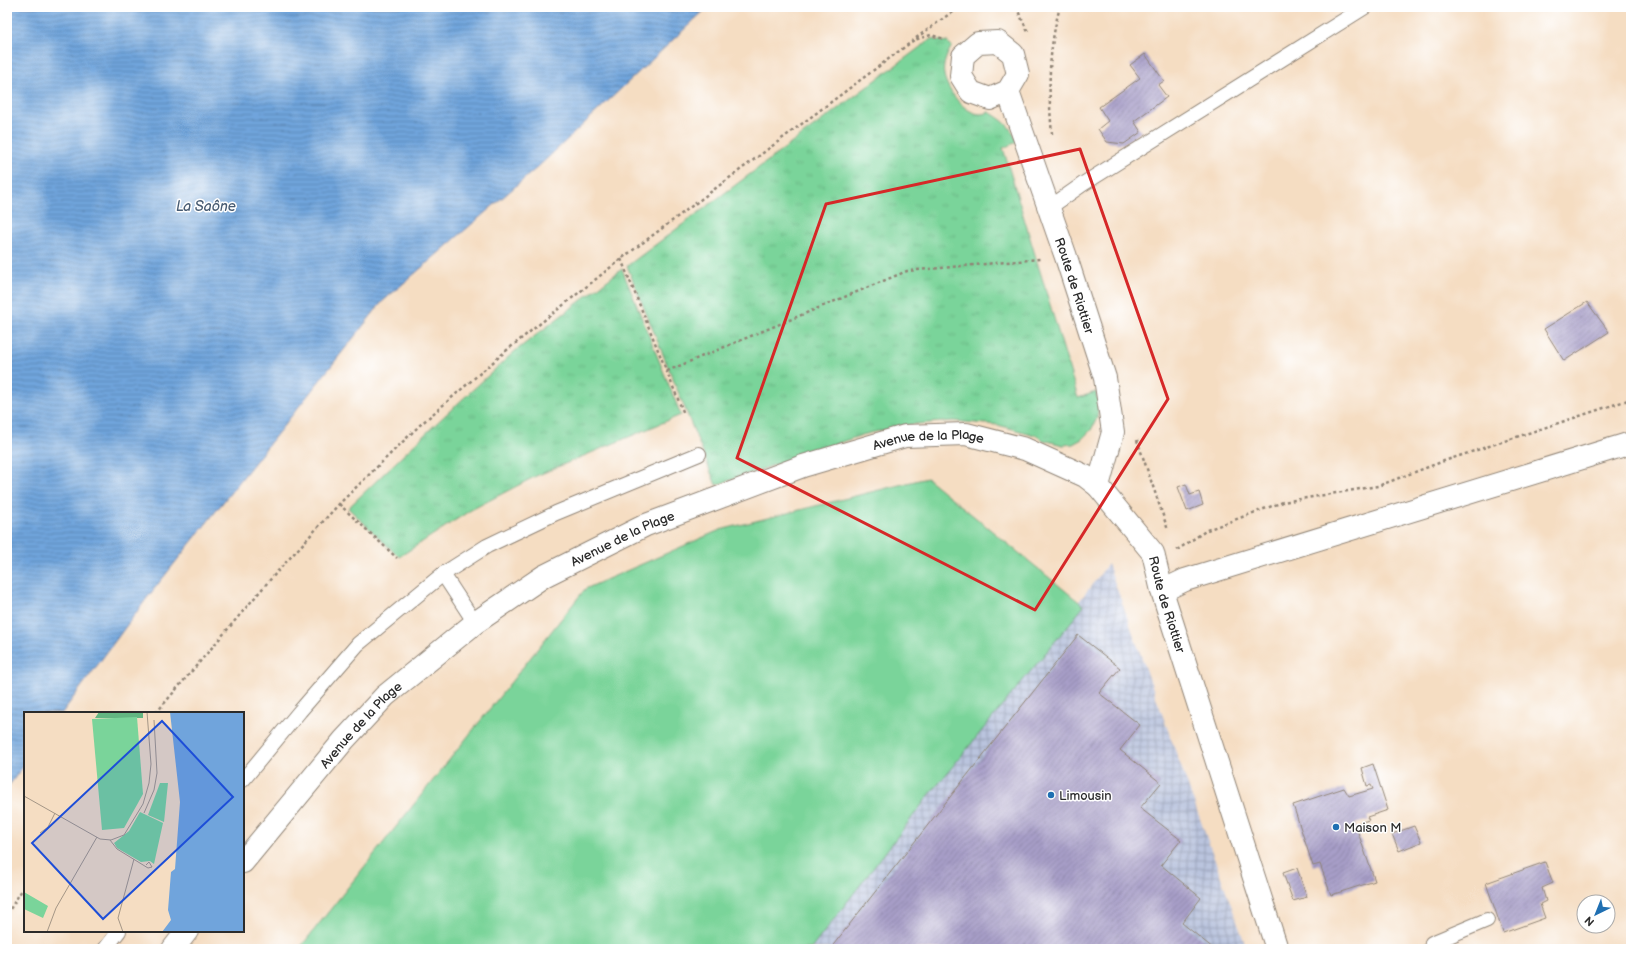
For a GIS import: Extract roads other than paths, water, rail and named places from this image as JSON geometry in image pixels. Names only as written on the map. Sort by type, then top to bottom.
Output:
[{"type":"street","points":[[998,42],[1014,54],[1018,74],[1008,91],[990,99],[971,92],[961,76],[963,56],[978,43],[998,42]]},
{"type":"street","name":"Route de Riottier","points":[[1008,91],[1066,257],[1105,378],[1113,432],[1098,486],[1153,553],[1162,591],[1277,949]]},
{"type":"street","name":"Avenue de la Plage","points":[[244,861],[344,740],[385,696],[475,623],[544,576],[646,525],[803,466],[905,436],[966,434],[1018,447],[1085,476],[1098,486]]},
{"type":"street","points":[[1162,591],[1185,580],[1631,443]]},
{"type":"street","points":[[172,949],[186,932]]},
{"type":"lane","points":[[1049,208],[1083,184],[1365,7]]},
{"type":"lane","points":[[244,779],[358,644],[443,574],[487,546],[556,513],[699,454]]},
{"type":"lane","points":[[443,574],[475,623]]},
{"type":"lane","points":[[1431,949],[1432,943],[1487,920]]},
{"type":"lane","points":[[105,949],[118,932]]},
{"type":"water","name":"La Saône","points":[[7,7],[708,7],[539,166],[382,302],[147,598],[63,712],[24,712],[24,765],[7,788]]},
{"type":"place","name":"Limousin","points":[[1051,795]]},
{"type":"place","name":"Maison M","points":[[1336,827]]}]
